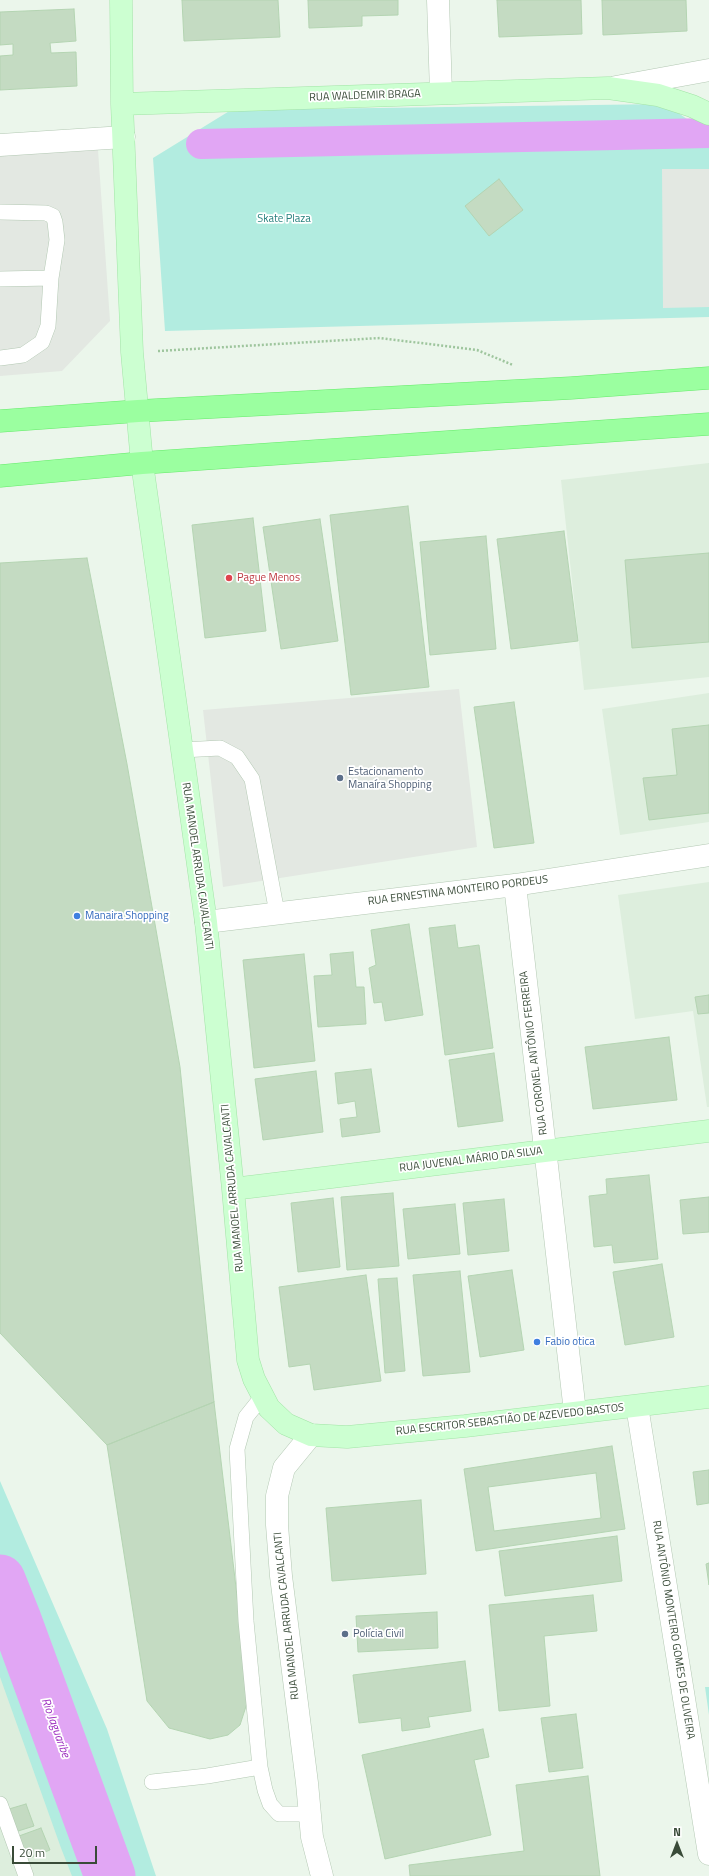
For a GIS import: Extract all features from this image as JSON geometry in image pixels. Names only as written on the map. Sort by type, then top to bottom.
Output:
[{"type":"main road","name":"RUA MANOEL ARRUDA CAVALCANTI","points":[[121,0],[122,104],[132,352],[142,463],[206,922],[233,1189],[248,1360],[254,1379],[269,1408],[286,1424],[311,1435]]},
{"type":"main road","name":"RUA WALDEMIR BRAGA","points":[[122,104],[608,88],[658,95],[692,106],[709,114]]},
{"type":"main road","points":[[0,421],[138,411],[563,389],[709,378]]},
{"type":"main road","points":[[0,476],[142,463],[709,424]]},
{"type":"main road","name":"RUA JUVENAL MÁRIO DA SILVA","points":[[233,1189],[709,1131]]},
{"type":"main road","name":"RUA ESCRITOR SEBASTIÃO DE AZEVEDO BASTOS","points":[[311,1435],[347,1437],[464,1426],[709,1397]]},
{"type":"street","points":[[438,0],[441,93]]},
{"type":"street","name":"RUA WALDEMIR BRAGA","points":[[608,88],[709,70]]},
{"type":"street","points":[[0,145],[124,137]]},
{"type":"street","name":"RUA ERNESTINA MONTEIRO PORDEUS","points":[[206,922],[515,885],[709,855]]},
{"type":"street","name":"RUA CORONEL ANTÔNIO FERREIRA","points":[[515,885],[575,1412]]},
{"type":"street","name":"RUA ANTÔNIO MONTEIRO GOMES DE OLIVEIRA","points":[[637,1406],[709,1854]]},
{"type":"street","name":"RUA MANOEL ARRUDA CAVALCANTI","points":[[311,1435],[284,1468],[277,1496],[281,1576],[312,1837],[322,1876]]},
{"type":"lane","points":[[0,212],[46,213],[53,216],[56,222],[57,240],[51,278],[48,326],[42,342],[23,355],[0,358]]},
{"type":"lane","points":[[0,279],[51,278]]},
{"type":"lane","points":[[182,750],[220,748],[237,757],[252,779],[277,913]]},
{"type":"lane","points":[[262,1397],[246,1417],[237,1449],[246,1621],[260,1767],[270,1804],[279,1814],[310,1814]]},
{"type":"lane","points":[[152,1782],[207,1776],[260,1767]]},
{"type":"lane","points":[[0,1804],[26,1876]]},
{"type":"path","points":[[132,352],[380,338],[477,350],[519,367]]},
{"type":"shaded area","points":[[98,150],[110,321],[62,371],[0,376],[0,155]]},
{"type":"shaded area","points":[[662,169],[709,169],[709,307],[663,308]]},
{"type":"shaded area","points":[[709,463],[709,677],[584,690],[561,480]]},
{"type":"shaded area","name":"Estacionamento Manaíra Shopping","points":[[459,689],[477,847],[223,887],[203,710]]},
{"type":"shaded area","points":[[709,693],[709,822],[620,835],[602,709]]},
{"type":"shaded area","points":[[709,882],[709,1107],[707,1107],[693,1011],[635,1019],[618,895]]},
{"type":"shaded area","points":[[0,1584],[145,1876],[0,1876]]},
{"type":"green space","name":"Skate Plaza","points":[[665,104],[709,134],[709,317],[165,331],[153,158],[231,110]]},
{"type":"green space","points":[[0,1481],[107,1729],[156,1876],[72,1876],[0,1677]]},
{"type":"green space","points":[[705,1687],[709,1687],[709,1715]]},
{"type":"building","points":[[182,0],[278,0],[280,37],[184,41]]},
{"type":"building","points":[[308,0],[398,0],[398,15],[362,16],[362,26],[309,28]]},
{"type":"building","points":[[497,0],[581,0],[582,34],[499,37]]},
{"type":"building","points":[[602,0],[686,0],[687,31],[603,35]]},
{"type":"building","points":[[74,9],[76,41],[50,43],[51,53],[76,52],[77,86],[0,90],[0,56],[13,55],[13,44],[0,45],[0,12]]},
{"type":"building","points":[[499,179],[523,210],[489,236],[465,206]]},
{"type":"building","points":[[408,506],[429,687],[351,695],[330,515]]},
{"type":"building","name":"Pague Menos","points":[[253,518],[266,631],[205,638],[192,525]]},
{"type":"building","points":[[320,519],[338,641],[281,649],[263,527]]},
{"type":"building","points":[[564,531],[578,641],[511,649],[497,539]]},
{"type":"building","points":[[486,536],[496,649],[430,655],[420,542]]},
{"type":"building","points":[[709,553],[709,642],[632,648],[625,560]]},
{"type":"building","name":"Manaira Shopping","points":[[87,558],[127,764],[180,1067],[214,1402],[107,1445],[0,1333],[0,563]]},
{"type":"building","points":[[514,702],[534,843],[494,848],[474,707]]},
{"type":"building","points":[[709,725],[709,813],[649,820],[643,778],[677,775],[672,729]]},
{"type":"building","points":[[409,924],[423,1015],[385,1021],[382,1002],[374,1003],[369,968],[376,965],[371,930]]},
{"type":"building","points":[[455,925],[458,948],[479,945],[493,1048],[445,1055],[429,928]]},
{"type":"building","points":[[353,952],[356,987],[364,987],[366,1024],[318,1027],[314,976],[332,975],[330,954]]},
{"type":"building","points":[[304,954],[315,1061],[254,1068],[243,960]]},
{"type":"building","points":[[709,995],[709,1013],[698,1014],[695,997]]},
{"type":"building","points":[[669,1037],[677,1100],[593,1109],[585,1047]]},
{"type":"building","points":[[494,1053],[503,1121],[458,1127],[449,1060]]},
{"type":"building","points":[[371,1069],[380,1132],[342,1137],[340,1119],[357,1117],[355,1101],[338,1104],[335,1073]]},
{"type":"building","points":[[316,1071],[323,1132],[263,1140],[255,1079]]},
{"type":"building","points":[[649,1175],[658,1259],[614,1263],[612,1245],[594,1247],[589,1196],[607,1194],[606,1179]]},
{"type":"building","points":[[393,1193],[399,1266],[347,1270],[341,1197]]},
{"type":"building","points":[[709,1197],[709,1232],[683,1234],[680,1200]]},
{"type":"building","points":[[333,1198],[340,1267],[298,1272],[291,1203]]},
{"type":"building","points":[[504,1199],[509,1251],[468,1255],[463,1203]]},
{"type":"building","points":[[455,1204],[460,1254],[408,1259],[403,1209]]},
{"type":"building","points":[[662,1264],[674,1337],[625,1345],[613,1272]]},
{"type":"building","points":[[512,1270],[524,1350],[480,1357],[468,1276]]},
{"type":"building","points":[[460,1271],[470,1372],[423,1376],[413,1275]]},
{"type":"building","points":[[366,1275],[381,1381],[314,1390],[310,1364],[289,1367],[279,1287]]},
{"type":"building","points":[[397,1278],[405,1371],[385,1373],[378,1279]]},
{"type":"building","points":[[214,1402],[249,1697],[240,1725],[228,1735],[210,1739],[169,1728],[147,1701],[107,1445]]},
{"type":"building","points":[[612,1446],[625,1529],[476,1551],[464,1469]]},
{"type":"building","points":[[709,1470],[709,1503],[697,1505],[693,1472]]},
{"type":"building","points":[[596,1473],[601,1518],[494,1531],[488,1487]]},
{"type":"building","points":[[421,1500],[426,1574],[332,1581],[326,1508]]},
{"type":"building","points":[[617,1536],[622,1581],[505,1596],[499,1551]]},
{"type":"building","points":[[709,1563],[709,1585],[706,1564]]},
{"type":"building","points":[[593,1595],[597,1631],[544,1636],[550,1706],[499,1711],[489,1605]]},
{"type":"building","points":[[437,1612],[438,1648],[358,1652],[356,1616]]},
{"type":"building","points":[[465,1661],[471,1711],[428,1717],[430,1727],[402,1731],[401,1718],[359,1723],[353,1675]]},
{"type":"building","points":[[576,1714],[583,1768],[549,1772],[541,1718]]},
{"type":"building","points":[[483,1729],[489,1757],[474,1760],[491,1835],[385,1859],[362,1755]]},
{"type":"building","points":[[588,1776],[600,1876],[410,1876],[409,1865],[524,1851],[516,1785]]},
{"type":"building","points":[[26,1804],[34,1826],[15,1832],[9,1809]]},
{"type":"building","points":[[41,1828],[50,1850],[27,1859],[19,1836]]},
{"type":"waterway","points":[[201,144],[709,133]]},
{"type":"waterway","name":"Rio Jaguaribe","points":[[0,1580],[110,1876]]},
{"type":"place","name":"Pague Menos","points":[[229,578]]},
{"type":"place","name":"Estacionamento Manaíra Shopping","points":[[340,778]]},
{"type":"place","name":"Manaira Shopping","points":[[77,916]]},
{"type":"place","name":"Fabio otica","points":[[537,1342]]},
{"type":"place","name":"Polícia Civil","points":[[345,1634]]}]
